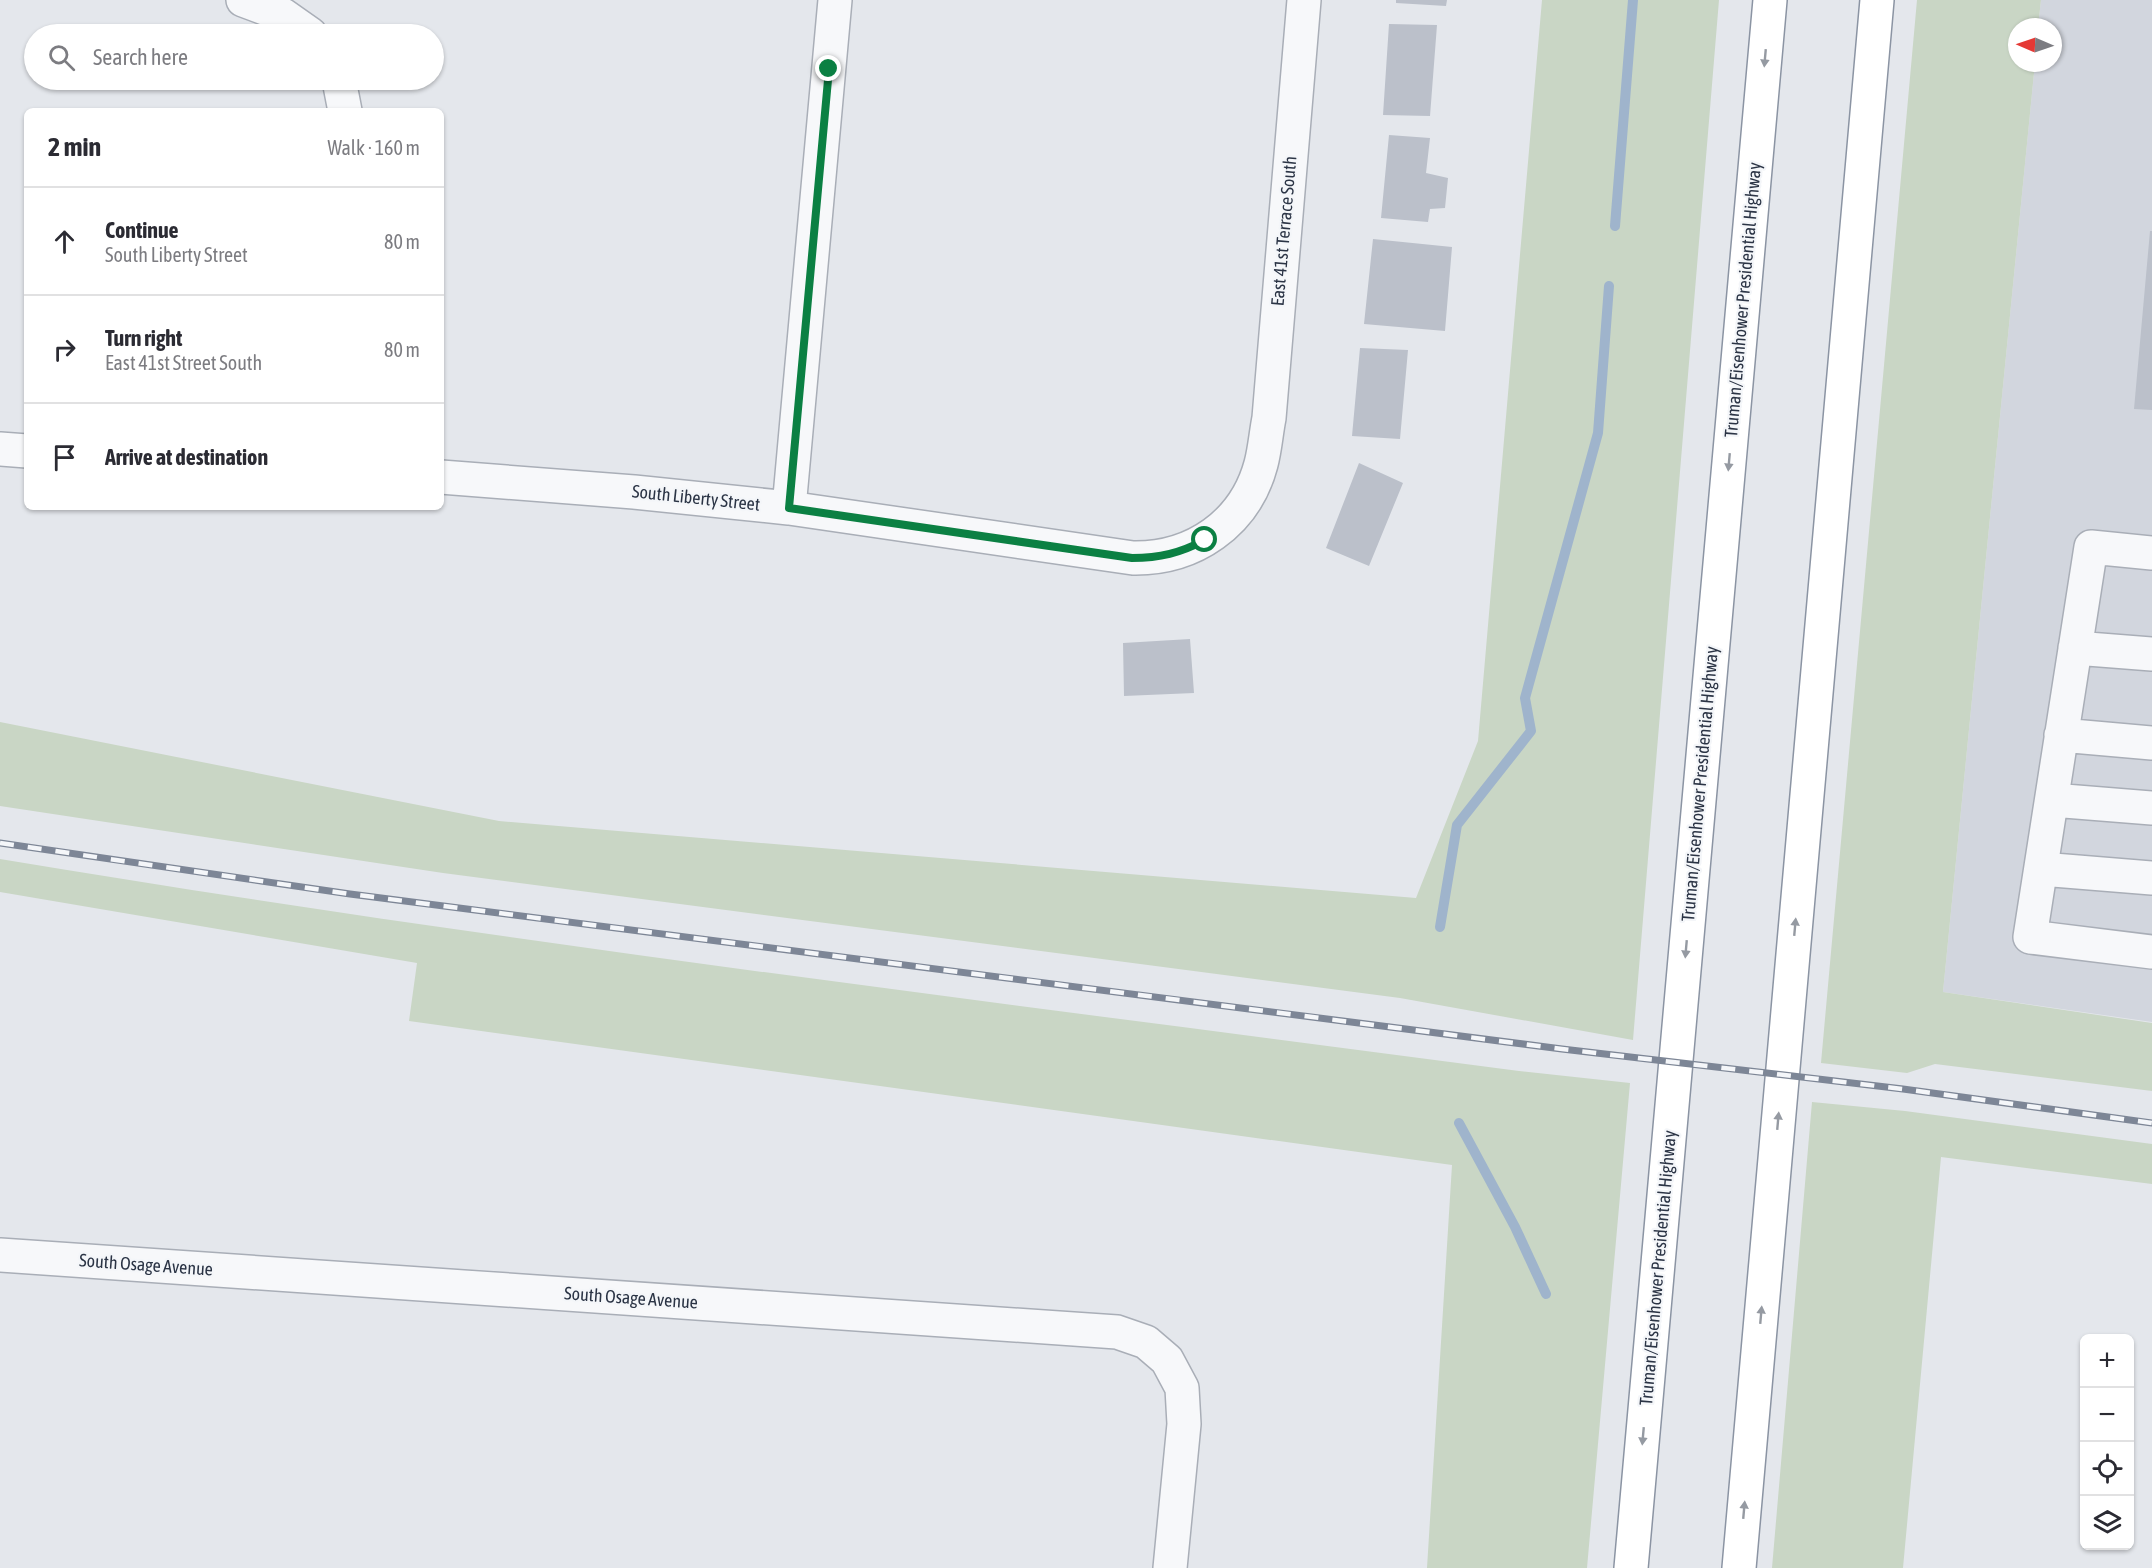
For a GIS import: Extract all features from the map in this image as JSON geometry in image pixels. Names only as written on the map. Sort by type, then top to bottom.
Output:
[{"type":"highway","name":"Truman/Eisenhower Presidential Highway","points":[[1631,1568],[1770,0]]},
{"type":"highway","points":[[1738,1568],[1877,0]]},
{"type":"street","points":[[243,0],[283,15],[296,24]]},
{"type":"street","points":[[789,508],[835,0]]},
{"type":"street","name":"East 41st Terrace South","points":[[1262,463],[1269,418],[1304,0]]},
{"type":"street","points":[[341,90],[344,108]]},
{"type":"street","points":[[0,449],[24,451]]},
{"type":"street","name":"South Liberty Street","points":[[444,477],[634,492],[789,508],[1112,555],[1155,558],[1182,552],[1227,525],[1248,497],[1262,463]]},
{"type":"street","points":[[2152,553],[2091,547],[2030,937],[2152,952]]},
{"type":"street","points":[[2075,648],[2152,654]]},
{"type":"street","points":[[2061,735],[2152,742]]},
{"type":"street","points":[[2052,800],[2152,808]]},
{"type":"street","points":[[2041,869],[2152,878]]},
{"type":"street","name":"South Osage Avenue","points":[[0,1255],[1116,1332],[1146,1342],[1167,1360],[1182,1388],[1182,1443],[1170,1568]]},
{"type":"shaded area","points":[[2041,0],[2152,0],[2152,1022],[1943,992],[2034,72],[2062,72],[2062,18],[2039,18]]},
{"type":"green space","points":[[1542,0],[1719,0],[1633,1040],[1400,998],[443,873],[0,806],[0,722],[499,821],[1416,898],[1478,741]]},
{"type":"green space","points":[[1917,0],[2041,0],[2039,18],[2008,18],[2008,72],[2034,72],[1943,992],[2152,1023],[2152,1091],[1935,1064],[1907,1073],[1821,1063]]},
{"type":"green space","points":[[0,859],[568,945],[948,997],[1519,1071],[1630,1083],[1587,1568],[1427,1568],[1452,1165],[409,1021],[417,963],[0,892]]},
{"type":"green space","points":[[1812,1102],[1905,1111],[2152,1144],[2152,1184],[1941,1157],[1903,1568],[1772,1568]]},
{"type":"building","points":[[1396,0],[1447,0],[1446,6],[1396,3]]},
{"type":"building","points":[[1389,24],[1437,25],[1430,116],[1383,115]]},
{"type":"building","points":[[1389,135],[1430,138],[1426,173],[1448,178],[1445,208],[1430,209],[1428,222],[1381,218]]},
{"type":"building","points":[[2150,231],[2152,231],[2152,410],[2134,409]]},
{"type":"building","points":[[1373,239],[1452,247],[1445,331],[1364,324]]},
{"type":"building","points":[[1360,348],[1408,350],[1400,439],[1352,436]]},
{"type":"building","points":[[1359,463],[1403,483],[1369,566],[1326,548]]},
{"type":"building","points":[[1190,639],[1194,693],[1124,696],[1123,643]]},
{"type":"waterway","points":[[1615,226],[1633,0]]},
{"type":"waterway","points":[[1440,927],[1457,825],[1531,731],[1525,698],[1598,433],[1609,286]]},
{"type":"waterway","points":[[1459,1123],[1515,1227],[1546,1294]]},
{"type":"railway","points":[[0,843],[350,894],[1562,1049],[1903,1089],[2152,1123]]},
{"type":"route","points":[[829,69],[789,508],[1132,558],[1155,558],[1182,552],[1205,540]]}]
